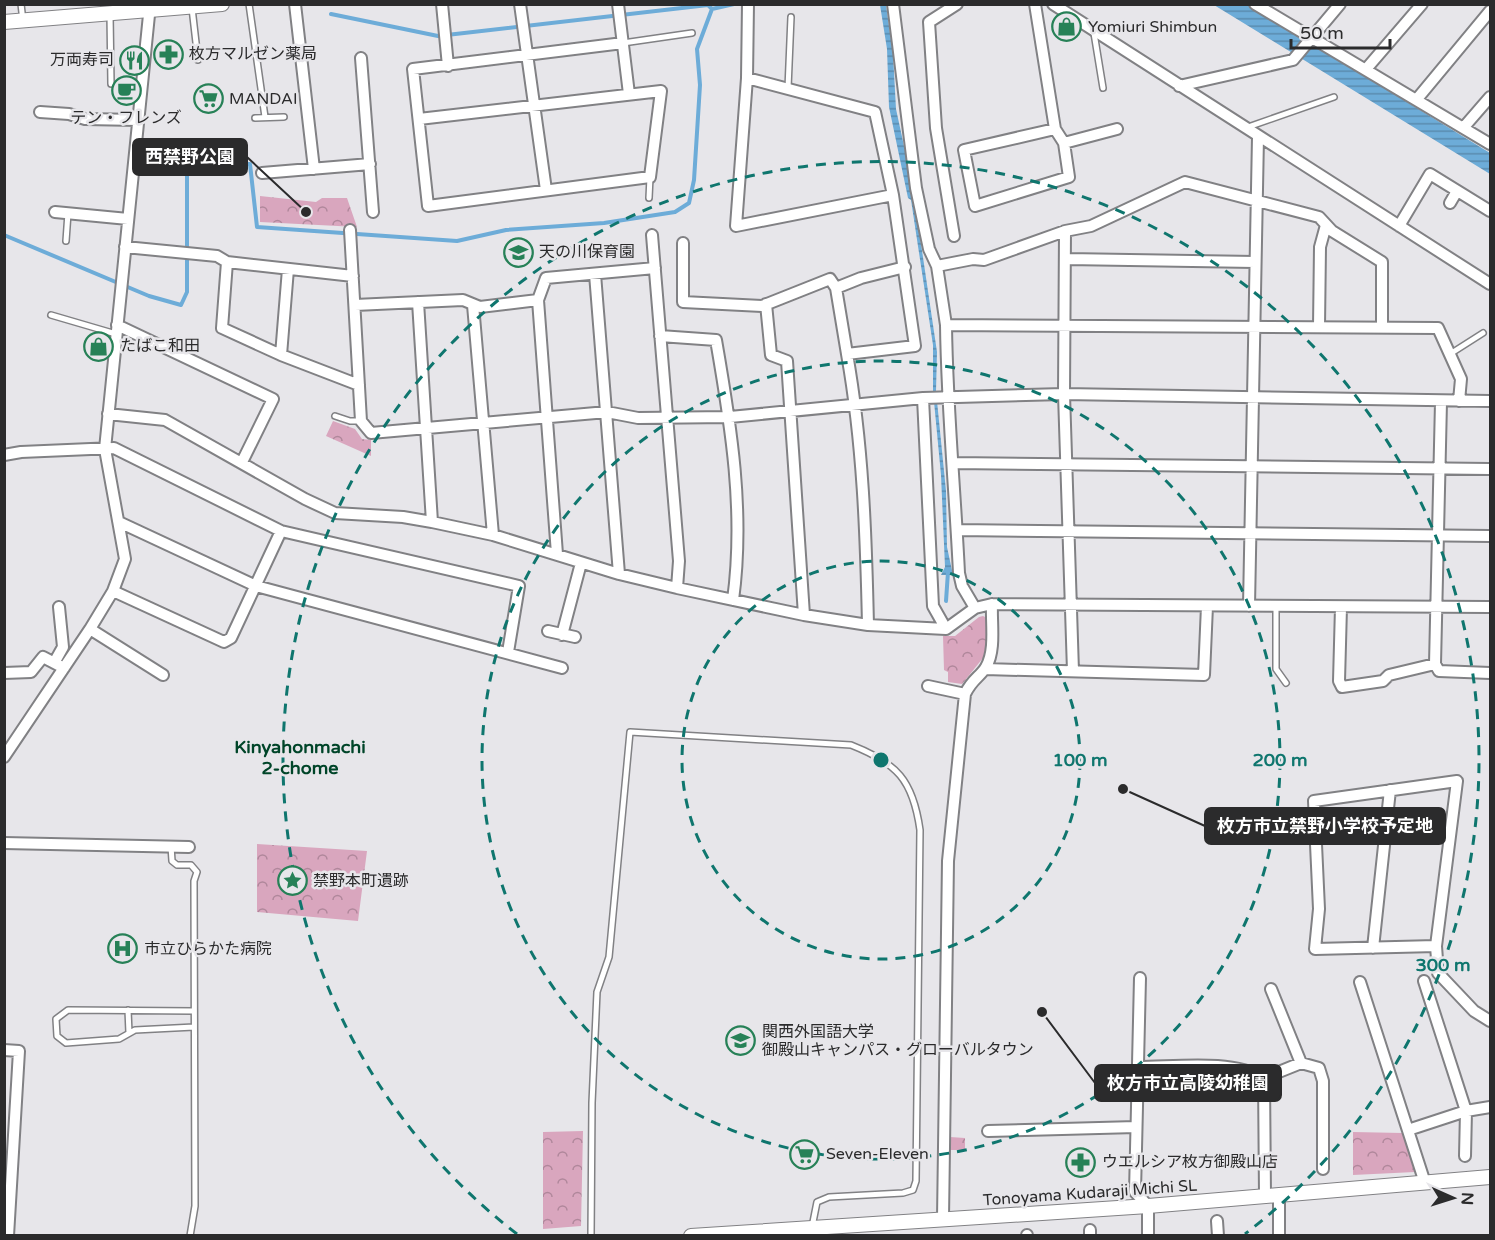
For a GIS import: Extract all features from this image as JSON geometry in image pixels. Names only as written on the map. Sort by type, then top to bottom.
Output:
[{"type":"street","points":[[4,22],[110,14],[150,8],[222,4]]},
{"type":"street","points":[[296,4],[314,169]]},
{"type":"street","points":[[442,4],[448,66]]},
{"type":"street","points":[[520,4],[546,190]]},
{"type":"street","points":[[893,4],[916,188],[929,249],[937,266],[946,325],[946,397],[954,463],[962,586],[975,608]]},
{"type":"street","points":[[954,236],[936,128],[929,22],[957,4]]},
{"type":"street","points":[[1035,4],[1055,129],[1064,142],[1069,177],[975,206],[964,150],[1055,129]]},
{"type":"street","points":[[1053,4],[1094,28],[1258,137],[1490,282]]},
{"type":"street","points":[[1255,4],[1367,68],[1491,144]]},
{"type":"street","points":[[1179,86],[1293,60],[1340,4]]},
{"type":"street","points":[[1367,68],[1422,4]]},
{"type":"street","points":[[618,5],[629,94]]},
{"type":"street","points":[[748,5],[747,78],[736,226],[893,195]]},
{"type":"street","points":[[4,757],[59,665],[90,629],[113,591],[125,559],[121,523],[105,449],[150,8]]},
{"type":"street","points":[[1417,99],[1491,11]]},
{"type":"street","points":[[419,119],[661,91],[650,177],[428,206],[413,69],[622,43]]},
{"type":"street","points":[[361,58],[373,212]]},
{"type":"street","points":[[747,78],[875,112],[893,195],[915,346],[847,354]]},
{"type":"street","points":[[1464,127],[1491,97]]},
{"type":"street","points":[[40,112],[69,114],[85,119],[138,120]]},
{"type":"street","points":[[1064,142],[1118,129]]},
{"type":"street","points":[[1249,606],[1258,137]]},
{"type":"street","points":[[262,173],[369,164]]},
{"type":"street","points":[[1399,226],[1430,174],[1491,211]]},
{"type":"street","points":[[937,266],[973,259],[984,260],[1065,231],[1091,226],[1185,182],[1319,217],[1326,225],[1382,262],[1382,327]]},
{"type":"street","points":[[1450,203],[1457,190]]},
{"type":"street","points":[[55,212],[128,219]]},
{"type":"street","points":[[1319,327],[1320,247],[1326,225]]},
{"type":"street","points":[[1065,231],[1067,259],[1064,394],[1069,604],[1073,671]]},
{"type":"street","points":[[351,233],[361,421],[371,433],[607,412],[638,418],[729,417],[946,397],[1064,394],[1491,402]]},
{"type":"street","points":[[652,235],[679,561],[677,588]]},
{"type":"street","points":[[683,243],[683,302],[766,304],[830,279],[836,288],[856,405],[866,528],[868,625]]},
{"type":"street","points":[[125,247],[183,254],[217,255],[227,262],[353,276]]},
{"type":"street","points":[[1067,259],[1255,262]]},
{"type":"street","points":[[227,262],[222,328],[281,355],[359,385]]},
{"type":"street","points":[[836,288],[861,278],[905,267]]},
{"type":"street","points":[[556,554],[538,300],[546,278],[655,268]]},
{"type":"street","points":[[281,355],[288,269]]},
{"type":"street","points":[[595,274],[619,574]]},
{"type":"street","points":[[355,305],[463,300],[480,308],[538,300]]},
{"type":"street","points":[[418,302],[432,522]]},
{"type":"street","points":[[766,304],[771,355],[787,361],[804,615]]},
{"type":"street","points":[[473,305],[493,536]]},
{"type":"street","points":[[946,325],[1438,328],[1461,379],[1459,402]]},
{"type":"street","points":[[117,330],[273,399],[242,462]]},
{"type":"street","points":[[660,336],[716,340],[735,454],[739,558],[733,600]]},
{"type":"street","points":[[923,398],[933,606],[946,629]]},
{"type":"street","points":[[1441,402],[1435,664],[1439,671],[1491,673]]},
{"type":"street","points":[[108,414],[165,420],[242,462],[304,500],[335,513],[403,516],[432,522],[493,536],[619,574],[677,588],[804,615],[868,625],[946,629],[975,608],[992,604],[1491,607]]},
{"type":"street","points":[[4,455],[21,452],[114,448],[281,531],[519,586],[508,652]]},
{"type":"street","points":[[954,463],[1491,469]]},
{"type":"street","points":[[121,523],[256,586],[562,668]]},
{"type":"street","points":[[957,530],[1491,536]]},
{"type":"street","points":[[113,591],[224,642],[231,638],[281,531]]},
{"type":"street","points":[[562,634],[581,563]]},
{"type":"street","points":[[943,1219],[948,861],[965,694],[972,679],[985,669],[990,656],[992,604]]},
{"type":"street","points":[[985,669],[1204,675],[1206,606]]},
{"type":"street","points":[[59,607],[63,647],[59,665]]},
{"type":"street","points":[[1341,607],[1339,681],[1342,687],[1383,681],[1389,675],[1435,664]]},
{"type":"street","points":[[90,629],[163,675]]},
{"type":"street","points":[[548,632],[575,638]]},
{"type":"street","points":[[4,673],[31,672],[44,657],[59,665]]},
{"type":"street","points":[[928,686],[965,694]]},
{"type":"street","points":[[1436,946],[1315,949],[1318,909],[1314,801],[1457,781],[1436,946],[1438,973],[1474,1011],[1491,1020]]},
{"type":"street","points":[[1373,948],[1390,790]]},
{"type":"street","points":[[4,843],[189,847]]},
{"type":"street","points":[[1140,978],[1135,1192],[1148,1206],[1148,1236]]},
{"type":"street","points":[[1424,981],[1466,1111],[1465,1156]]},
{"type":"street","points":[[1360,982],[1425,1183]]},
{"type":"street","points":[[1271,989],[1301,1063]]},
{"type":"street","points":[[4,1050],[19,1051],[8,1236]]},
{"type":"street","points":[[1264,1078],[1301,1063],[1319,1068],[1323,1081],[1323,1169]]},
{"type":"street","points":[[1138,1067],[1230,1067],[1250,1070],[1264,1078]]},
{"type":"street","points":[[1264,1078],[1272,1196],[1279,1236]]},
{"type":"street","points":[[1408,1130],[1466,1111],[1491,1107]]},
{"type":"street","points":[[988,1131],[1136,1127]]},
{"type":"street","name":"Tonoyama Kudaraji Michi SL","points":[[691,1236],[1148,1206],[1491,1177]]},
{"type":"street","points":[[1217,1221],[1218,1236]]},
{"type":"lane","points":[[21,4],[22,21]]},
{"type":"lane","points":[[249,4],[265,117]]},
{"type":"lane","points":[[192,7],[198,60]]},
{"type":"lane","points":[[110,14],[111,84]]},
{"type":"lane","points":[[788,88],[791,17]]},
{"type":"lane","points":[[1094,28],[1103,88]]},
{"type":"lane","points":[[622,43],[692,33]]},
{"type":"lane","points":[[1244,128],[1334,97]]},
{"type":"lane","points":[[255,118],[284,117]]},
{"type":"lane","points":[[649,198],[650,177]]},
{"type":"lane","points":[[66,241],[68,213]]},
{"type":"lane","points":[[51,315],[117,330]]},
{"type":"lane","points":[[1450,354],[1483,333]]},
{"type":"lane","points":[[335,416],[351,421],[361,421]]},
{"type":"lane","points":[[1276,606],[1276,669],[1286,682]]},
{"type":"lane","points":[[591,1236],[592,1103],[597,992],[609,957],[630,732],[851,745],[878,755],[895,768],[908,785],[916,805],[920,830],[916,1181],[913,1190],[903,1193],[829,1197],[817,1202],[812,1228]]},
{"type":"lane","points":[[171,846],[172,861],[177,865],[191,865],[197,872],[194,881],[195,1206],[190,1236]]},
{"type":"lane","points":[[194,1011],[68,1010],[56,1019],[57,1036],[66,1042],[119,1039],[135,1030],[194,1027]]},
{"type":"lane","points":[[128,1010],[129,1033]]},
{"type":"green space","points":[[260,196],[316,202],[322,198],[347,198],[357,227],[260,222]]},
{"type":"green space","points":[[333,421],[355,429],[362,439],[371,440],[371,456],[326,436]]},
{"type":"green space","points":[[983,616],[987,618],[987,653],[962,684],[948,682],[948,672],[944,670],[943,636],[955,636]]},
{"type":"green space","points":[[257,844],[367,851],[358,921],[257,912]]},
{"type":"green space","points":[[583,1131],[581,1226],[543,1229],[543,1132]]},
{"type":"green space","points":[[1353,1132],[1403,1133],[1415,1172],[1353,1175]]},
{"type":"green space","points":[[950,1137],[965,1138],[965,1150],[949,1150]]},
{"type":"water","points":[[880,5],[886,5],[893,54],[896,109],[912,183],[937,352],[936,391],[946,491],[947,547],[953,575],[941,575],[945,567],[941,475],[933,391],[933,345],[911,200],[908,198],[889,107],[887,49]]},
{"type":"water","points":[[1214,5],[1249,5],[1490,153],[1490,174]]},
{"type":"waterway","points":[[4,235],[149,296],[181,305],[187,292],[187,170],[193,163],[250,164],[257,227],[457,241],[506,230],[604,223],[675,212],[689,203],[694,180],[700,85],[697,49],[712,9],[734,4]]},
{"type":"waterway","points":[[331,14],[438,36],[708,5],[712,9]]},
{"type":"waterway","points":[[946,601],[948,572]]},
{"type":"place","name":"Yomiuri Shimbun","points":[[1067,27]]},
{"type":"place","name":"枚方マルゼン薬局","points":[[168,54]]},
{"type":"place","name":"万両寿司","points":[[135,60]]},
{"type":"place","name":"テン・フレンズ","points":[[126,90]]},
{"type":"place","name":"MANDAI","points":[[208,99]]},
{"type":"place","name":"西禁野公園","points":[[306,212]]},
{"type":"place","name":"天の川保育園","points":[[518,252]]},
{"type":"place","name":"たばこ和田","points":[[99,346]]},
{"type":"place","name":"枚方市立禁野小学校予定地","points":[[1123,789]]},
{"type":"place","name":"禁野本町遺跡","points":[[292,881]]},
{"type":"place","name":"市立ひらかた病院","points":[[123,949]]},
{"type":"place","name":"枚方市立高陵幼稚園","points":[[1042,1012]]},
{"type":"place","name":"関西外国語大学 御殿山キャンパス・グローバルタウン","points":[[741,1041]]},
{"type":"place","name":"Seven-Eleven","points":[[805,1154]]},
{"type":"place","name":"ウエルシア枚方御殿山店","points":[[1081,1162]]},
{"type":"district","name":"Kinyahonmachi 2-chome","points":[[300,757]]}]
